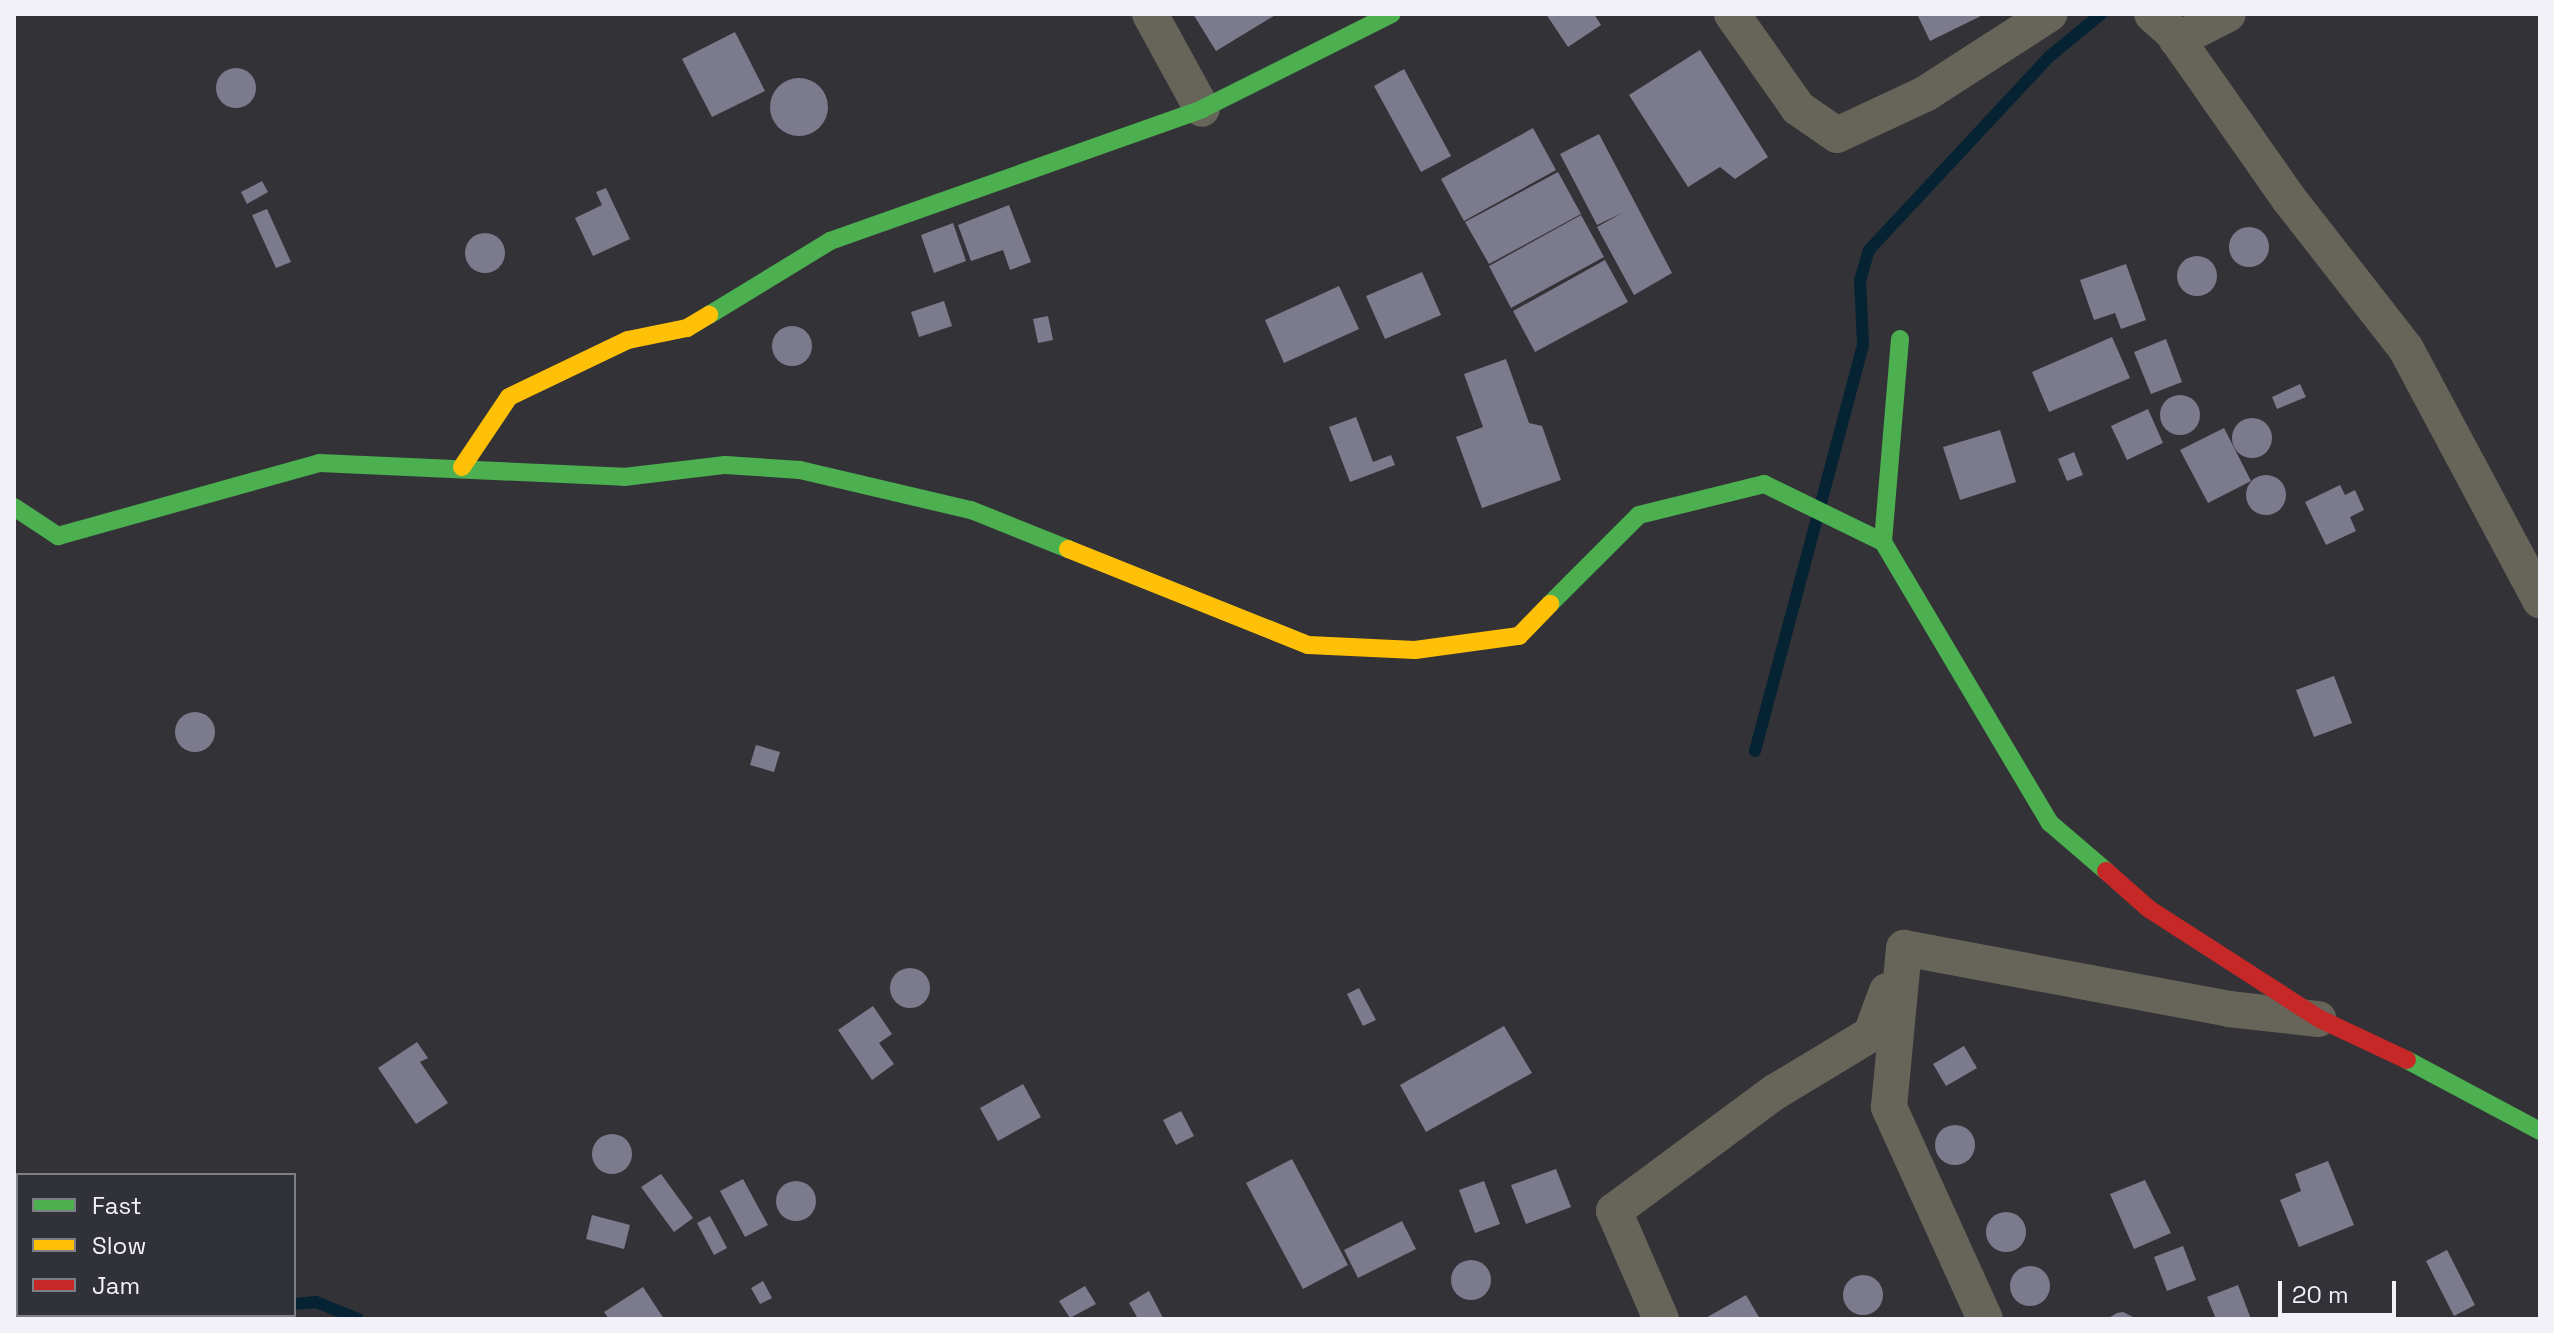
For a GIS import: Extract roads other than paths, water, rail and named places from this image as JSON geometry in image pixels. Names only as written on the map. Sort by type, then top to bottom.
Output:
[{"type":"street","points":[[1150,14],[1202,109]]},
{"type":"street","points":[[462,467],[509,397],[628,340],[687,328],[830,241],[1202,109],[1392,14]]},
{"type":"street","points":[[1732,14],[1798,108],[1837,135],[1925,94],[2049,14]]},
{"type":"street","points":[[2152,14],[2177,40],[2289,199],[2406,349],[2540,600]]},
{"type":"street","points":[[2177,40],[2228,14]]},
{"type":"street","points":[[1883,542],[1900,339]]},
{"type":"street","points":[[14,507],[58,536],[320,463],[462,467],[624,477],[725,465],[800,470],[971,510],[1308,645],[1415,650],[1519,636],[1639,515],[1764,484],[1883,542],[2050,823],[2149,909],[2320,1019],[2431,1071],[2540,1131]]},
{"type":"street","points":[[1904,948],[2229,1009],[2320,1019]]},
{"type":"street","points":[[1661,1319],[1614,1211],[1775,1092],[1871,1034],[1904,948]]},
{"type":"street","points":[[1904,948],[1889,1107],[1985,1319]]},
{"type":"waterway","points":[[1755,751],[1863,344],[1860,281],[1869,250],[2050,56],[2101,14]]},
{"type":"waterway","points":[[296,1304],[316,1302],[358,1319]]}]
